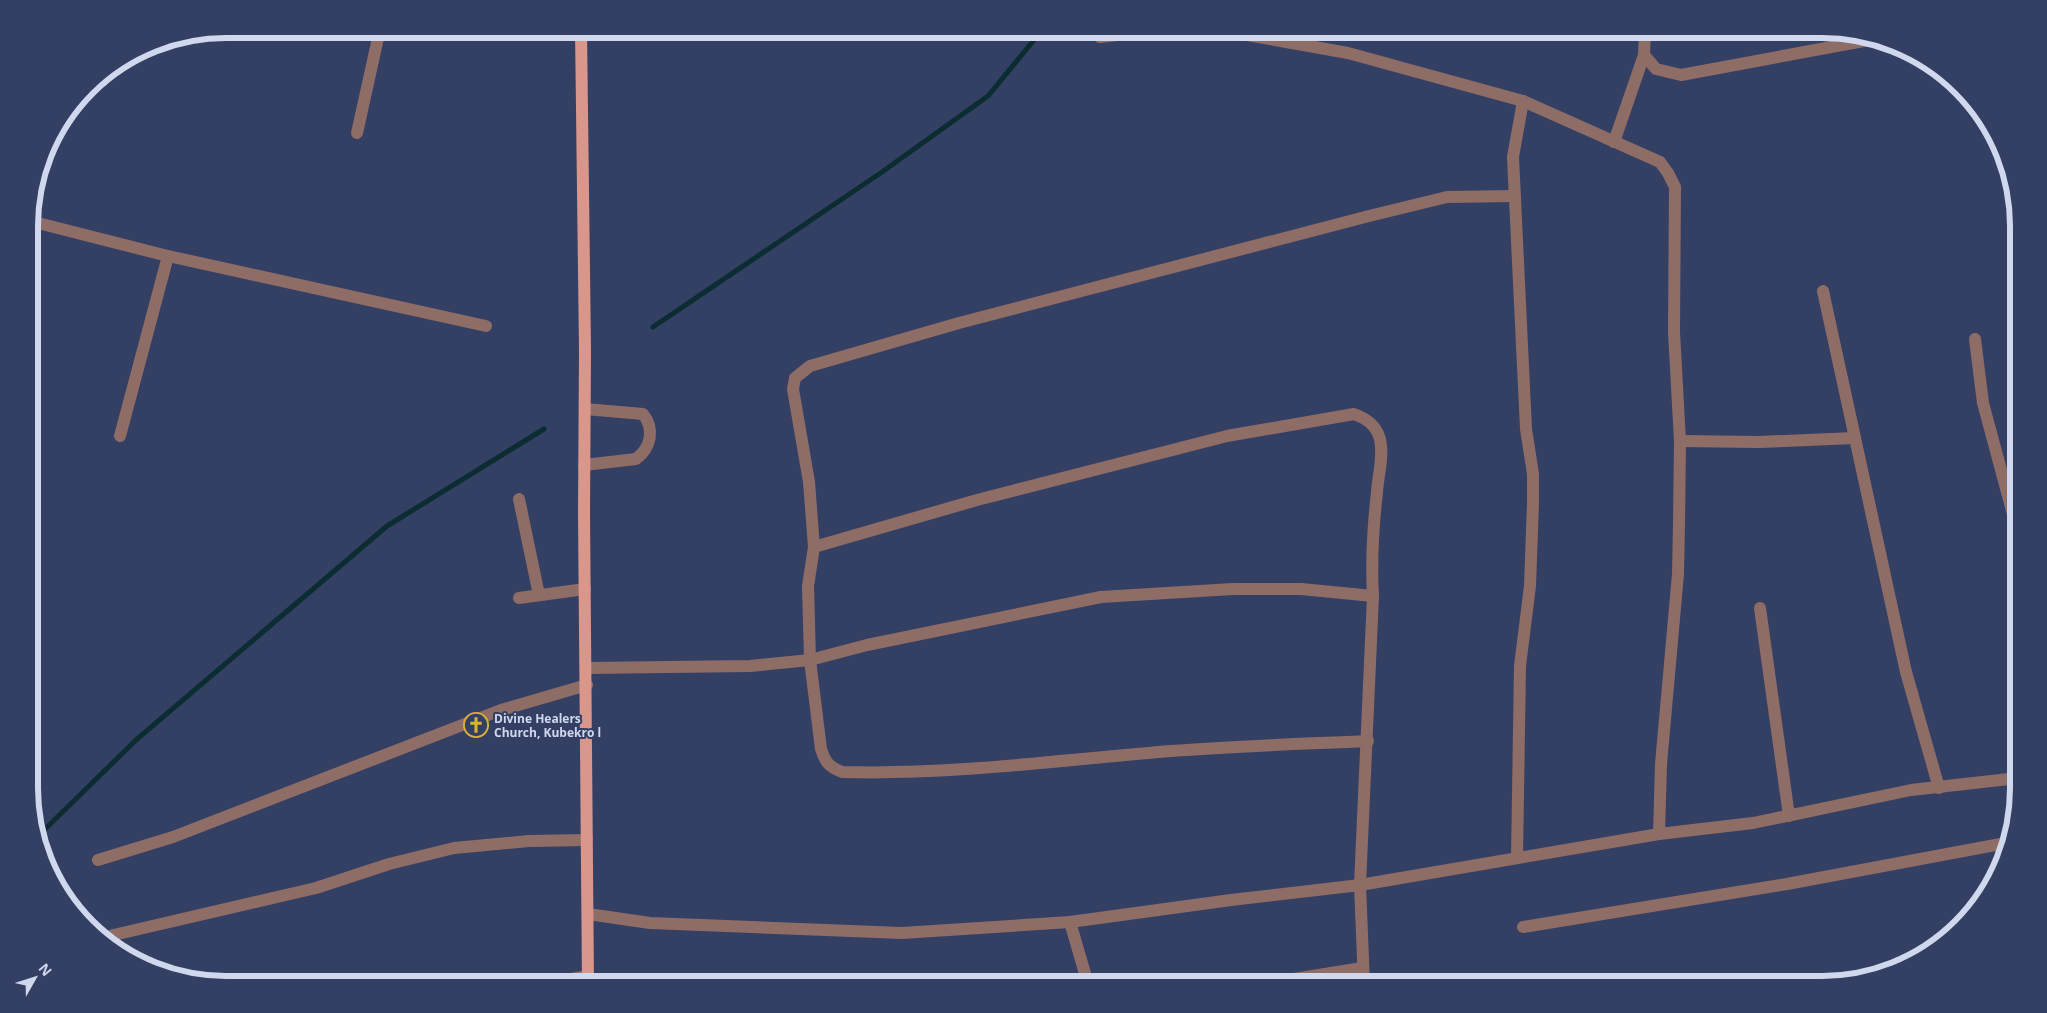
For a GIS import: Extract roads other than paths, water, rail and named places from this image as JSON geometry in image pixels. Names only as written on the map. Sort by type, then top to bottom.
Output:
[{"type":"main road","points":[[581,38],[588,976]]},
{"type":"street","points":[[357,133],[378,38]]},
{"type":"street","points":[[1264,38],[1348,53],[1523,101],[1660,162],[1668,172],[1675,187],[1674,332],[1680,441],[1678,574],[1662,755],[1660,834]]},
{"type":"street","points":[[1614,142],[1644,54],[1645,38]]},
{"type":"street","points":[[1644,54],[1656,69],[1681,75],[1860,42]]},
{"type":"street","points":[[1517,858],[1520,666],[1530,586],[1533,503],[1533,474],[1526,429],[1513,157],[1523,101]]},
{"type":"street","points":[[1368,741],[1172,751],[973,769],[891,773],[842,772],[826,763],[821,749],[810,660],[808,586],[814,547],[809,482],[793,389],[795,378],[810,366],[968,320],[1378,214],[1447,197],[1515,196]]},
{"type":"street","points":[[38,223],[168,256],[486,326]]},
{"type":"street","points":[[120,436],[168,256]]},
{"type":"street","points":[[1824,291],[1906,672],[1938,788]]},
{"type":"street","points":[[1975,339],[1983,403],[2010,503]]},
{"type":"street","points":[[584,465],[636,460],[648,446],[650,434],[650,423],[643,414],[585,409]]},
{"type":"street","points":[[814,547],[977,500],[1228,436],[1354,414],[1365,418],[1373,424],[1380,439],[1381,461],[1371,557],[1373,596],[1368,741],[1360,885],[1363,976]]},
{"type":"street","points":[[1680,441],[1759,442],[1855,438]]},
{"type":"street","points":[[518,499],[539,595]]},
{"type":"street","points":[[519,598],[585,588]]},
{"type":"street","points":[[587,668],[750,666],[810,660],[867,644],[1101,597],[1234,589],[1301,589],[1373,596]]},
{"type":"street","points":[[1760,608],[1789,816]]},
{"type":"street","points":[[98,860],[173,837],[501,710],[587,685]]},
{"type":"street","points":[[588,914],[650,923],[902,932],[1070,922],[1360,885],[1660,834],[1753,824],[1912,790],[2010,779]]},
{"type":"street","points":[[110,936],[316,888],[389,864],[454,848],[529,840],[587,840]]},
{"type":"street","points":[[1523,927],[1787,884],[2001,844]]},
{"type":"street","points":[[1070,922],[1086,976]]},
{"type":"street","points":[[1312,976],[1362,968]]},
{"type":"waterway","points":[[653,327],[882,172],[988,96],[1036,38]]},
{"type":"waterway","points":[[43,831],[136,740],[387,526],[544,429]]},
{"type":"place","name":"Divine Healers Church, Kubekro l","points":[[476,725]]}]
